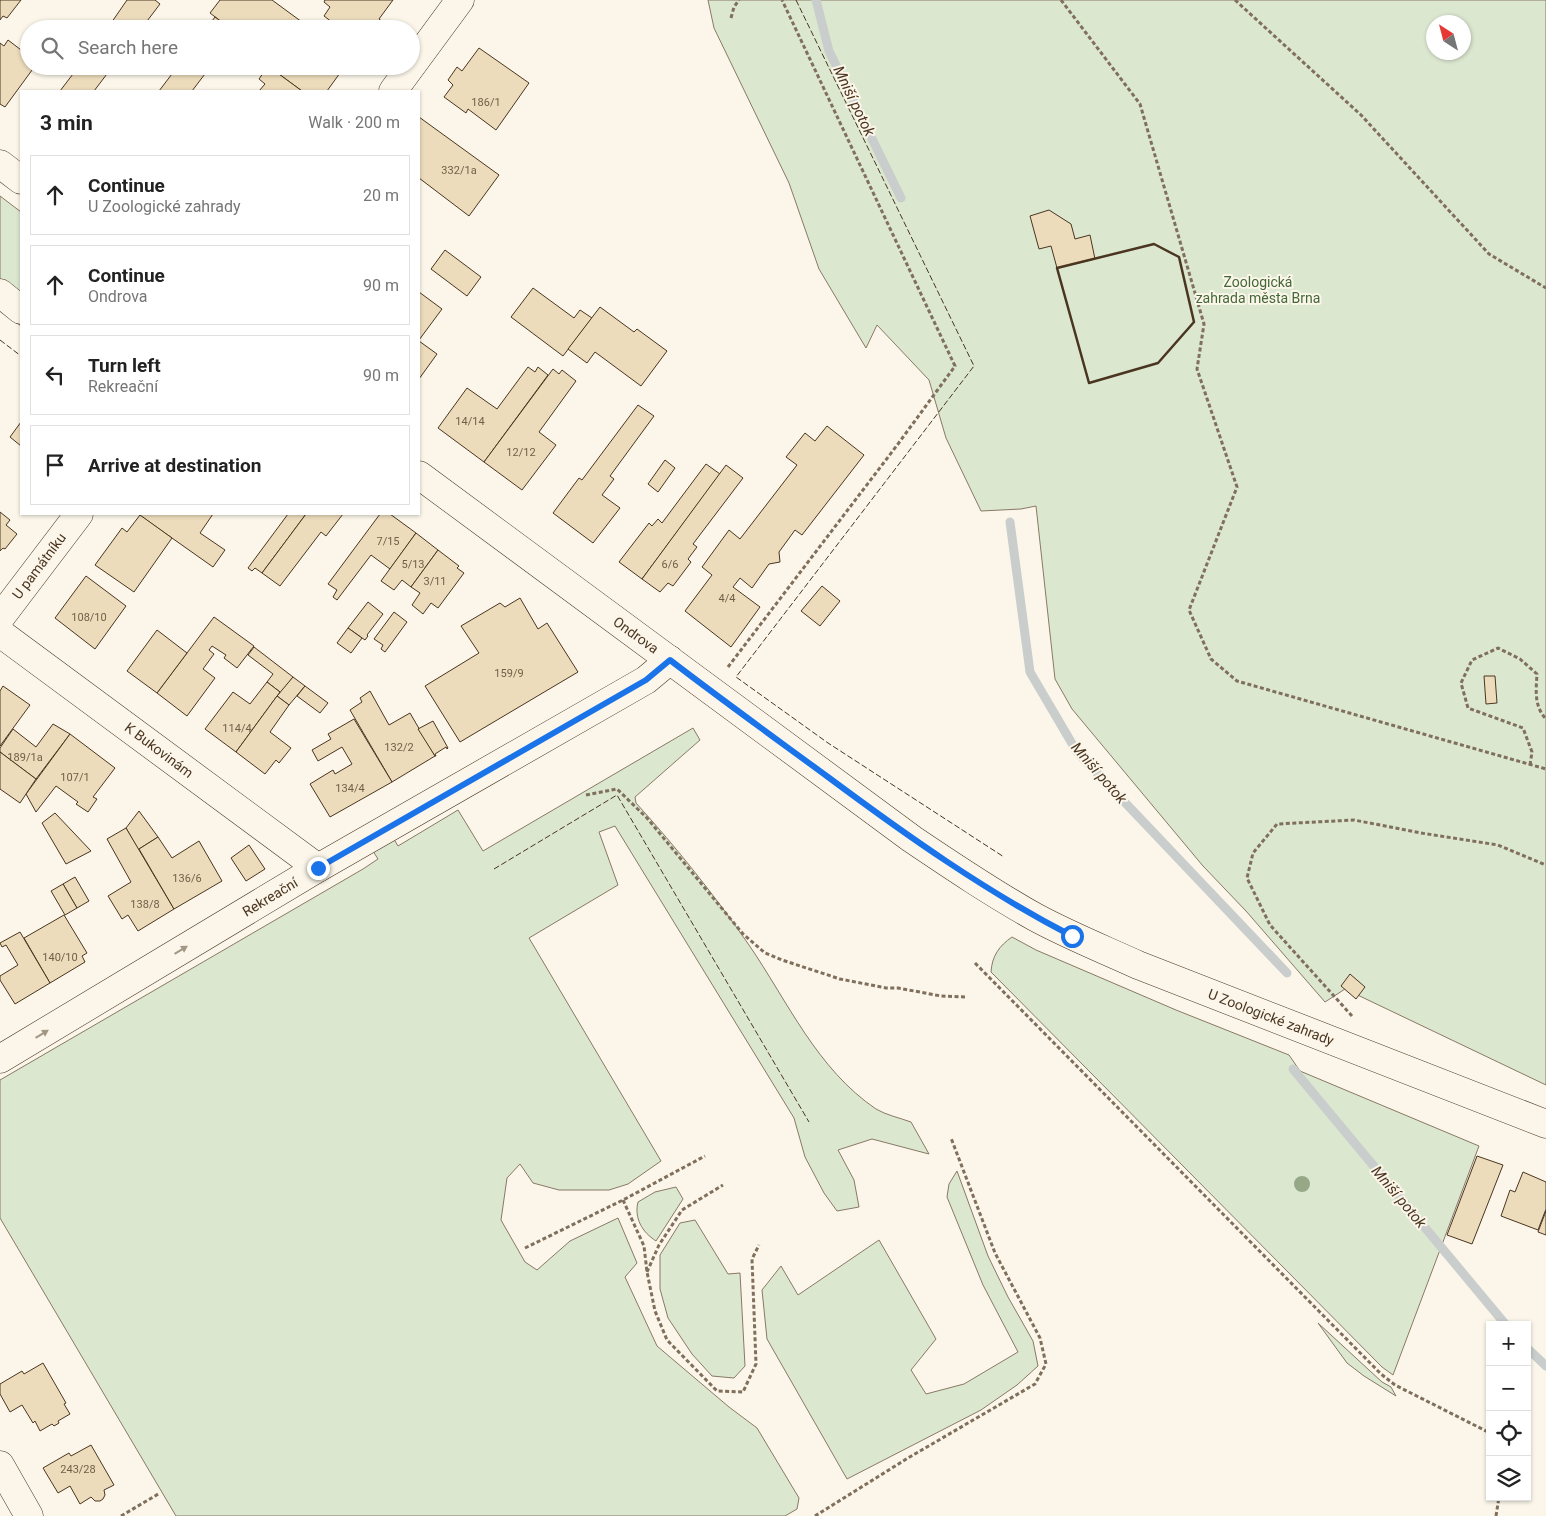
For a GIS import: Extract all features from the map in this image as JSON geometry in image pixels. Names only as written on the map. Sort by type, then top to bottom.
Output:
[{"type":"street","points":[[420,54],[460,0]]},
{"type":"street","points":[[394,90],[405,75]]},
{"type":"street","points":[[0,164],[20,179]]},
{"type":"street","points":[[0,294],[20,309]]},
{"type":"street","name":"Ondrova","points":[[420,476],[912,839],[1002,897]]},
{"type":"street","name":"U památníku","points":[[0,618],[78,515]]},
{"type":"street","name":"K Bukovinám","points":[[0,633],[318,868]]},
{"type":"street","name":"Rekreační","points":[[0,1059],[318,868],[646,680],[670,660]]},
{"type":"street","name":"U Zoologické zahrady","points":[[1002,897],[1072,936],[1138,965],[1546,1124]]},
{"type":"street","points":[[0,1465],[29,1516]]},
{"type":"path","points":[[731,18],[734,7],[739,0]]},
{"type":"path","points":[[714,693],[728,667],[955,366],[782,0]]},
{"type":"path","points":[[1061,0],[1140,104],[1204,324],[1197,368],[1237,487],[1189,610],[1211,659],[1237,681],[1546,769]]},
{"type":"path","points":[[1235,0],[1360,115],[1489,254],[1546,288]]},
{"type":"path","points":[[1530,765],[1532,752],[1523,728],[1468,708],[1461,683],[1472,660],[1498,648],[1520,659],[1537,674],[1535,696],[1541,714],[1546,719]]},
{"type":"path","points":[[586,795],[617,789],[647,818],[743,934],[765,953],[840,979],[941,996],[965,997]]},
{"type":"path","points":[[1335,995],[1270,926],[1247,878],[1252,853],[1277,824],[1354,820],[1498,845],[1546,866]]},
{"type":"path","points":[[974,963],[1381,1374],[1395,1385],[1486,1431]]},
{"type":"path","points":[[815,1516],[908,1458],[1035,1384],[1046,1364],[1040,1338],[995,1253],[951,1138]]},
{"type":"path","points":[[525,1248],[623,1200],[705,1156]]},
{"type":"path","points":[[647,1272],[659,1245],[682,1210],[723,1185]]},
{"type":"path","points":[[623,1200],[644,1246],[655,1311],[667,1340],[717,1391],[743,1392],[756,1364],[752,1260],[759,1245]]},
{"type":"path","points":[[121,1516],[160,1493]]},
{"type":"path","points":[[1496,1516],[1498,1501]]},
{"type":"green space","name":"Zoologická zahrada města Brna","points":[[708,0],[1546,0],[1546,1085],[1345,989],[1325,1002],[1246,911],[1203,866],[1072,709],[1055,679],[1036,506],[1021,509],[981,511],[946,438],[929,380],[877,325],[866,348],[819,269],[789,183],[714,28]]},
{"type":"green space","points":[[0,196],[20,211],[20,325],[0,310]]},
{"type":"green space","points":[[693,728],[700,740],[635,797],[636,803],[723,908],[820,1055],[855,1093],[876,1109],[911,1122],[929,1154],[872,1139],[838,1150],[854,1180],[859,1207],[837,1211],[824,1193],[805,1157],[794,1118],[615,826],[599,832],[618,885],[529,938],[661,1161],[628,1184],[609,1190],[559,1190],[533,1183],[520,1164],[507,1178],[501,1220],[525,1262],[537,1270],[570,1241],[618,1218],[637,1263],[625,1277],[657,1346],[729,1407],[757,1428],[799,1498],[797,1509],[785,1516],[176,1516],[0,1218],[0,1080],[363,869],[378,859],[371,848],[392,836],[398,846],[458,810],[483,851]]},
{"type":"green space","points":[[1012,937],[1036,950],[1176,1010],[1289,1055],[1300,1071],[1479,1146],[1393,1375],[1382,1367],[991,972],[997,952]]},
{"type":"green space","points":[[957,1171],[988,1256],[1008,1297],[1033,1341],[1038,1366],[1017,1385],[981,1410],[847,1479],[767,1339],[762,1290],[781,1266],[798,1295],[879,1240],[936,1339],[911,1370],[926,1394],[964,1384],[1018,1352],[983,1285],[947,1197],[949,1184]]},
{"type":"green space","points":[[676,1187],[683,1199],[656,1241],[640,1224],[637,1214],[638,1202],[655,1192]]},
{"type":"green space","points":[[695,1220],[728,1274],[740,1273],[745,1366],[734,1378],[712,1376],[692,1354],[668,1318],[660,1289],[660,1255],[680,1223]]},
{"type":"green space","points":[[1318,1323],[1382,1382],[1391,1387],[1396,1396],[1347,1363]]},
{"type":"building","points":[[0,0],[21,0],[7,18],[3,16],[0,20]]},
{"type":"building","points":[[127,0],[155,0],[160,4],[148,20],[113,20]]},
{"type":"building","points":[[220,0],[272,0],[299,20],[219,20],[210,13]]},
{"type":"building","points":[[325,0],[393,0],[379,19],[380,20],[329,20],[324,16],[330,7],[324,2]]},
{"type":"building","points":[[8,40],[20,49],[20,75],[28,75],[5,107],[0,104],[0,43],[4,46]]},
{"type":"building","points":[[479,48],[529,83],[496,130],[468,109],[466,113],[444,97],[453,85],[448,80],[457,67],[462,71]]},
{"type":"building","points":[[72,75],[106,75],[95,90],[61,90]]},
{"type":"building","points":[[171,75],[204,75],[193,90],[160,90]]},
{"type":"building","points":[[262,75],[280,75],[301,90],[260,90],[265,84],[259,79]]},
{"type":"building","points":[[280,75],[339,75],[328,90],[301,90]]},
{"type":"building","points":[[420,118],[499,175],[469,216],[420,179]]},
{"type":"building","points":[[1049,210],[1071,224],[1075,239],[1090,235],[1095,259],[1057,268],[1051,246],[1039,249],[1030,216]]},
{"type":"building","points":[[445,250],[481,277],[467,296],[431,269]]},
{"type":"building","points":[[533,288],[574,318],[580,310],[592,318],[563,356],[511,317]]},
{"type":"building","points":[[420,293],[442,309],[420,339]]},
{"type":"building","points":[[600,307],[634,332],[637,329],[667,351],[641,386],[595,352],[587,363],[568,349]]},
{"type":"building","points":[[420,342],[437,354],[420,378]]},
{"type":"building","points":[[528,367],[535,372],[538,367],[548,375],[484,462],[438,428],[467,388],[497,409]]},
{"type":"building","points":[[553,369],[559,374],[562,370],[576,381],[539,432],[556,445],[522,490],[484,462]]},
{"type":"building","points":[[638,405],[654,416],[610,476],[614,479],[602,495],[620,508],[593,543],[553,513],[579,478],[582,480]]},
{"type":"building","points":[[20,423],[20,445],[10,437]]},
{"type":"building","points":[[827,426],[864,455],[802,535],[795,530],[779,552],[780,562],[769,564],[752,588],[740,578],[733,587],[760,607],[731,647],[685,611],[712,575],[702,567],[729,530],[740,539],[797,465],[786,457],[805,433],[815,441]]},
{"type":"building","points":[[665,460],[675,468],[658,492],[648,484]]},
{"type":"building","points":[[706,464],[720,474],[642,579],[619,562],[649,523],[652,526],[658,519],[662,523]]},
{"type":"building","points":[[726,465],[743,478],[693,544],[697,547],[688,559],[691,562],[673,586],[668,583],[660,592],[642,579]]},
{"type":"building","points":[[0,512],[10,520],[6,525],[17,534],[5,549],[3,548],[0,551]]},
{"type":"building","points":[[139,515],[212,515],[200,533],[225,550],[213,567]]},
{"type":"building","points":[[140,515],[172,538],[134,592],[95,565],[122,528],[127,532]]},
{"type":"building","points":[[287,515],[305,515],[262,573],[255,568],[252,571],[248,568]]},
{"type":"building","points":[[305,515],[342,515],[326,536],[321,532],[280,586],[262,573]]},
{"type":"building","points":[[379,515],[391,515],[416,533],[390,569],[371,555],[337,600],[333,597],[337,590],[328,584]]},
{"type":"building","points":[[416,533],[438,550],[411,587],[402,580],[394,590],[381,581]]},
{"type":"building","points":[[438,550],[459,566],[457,568],[464,573],[438,608],[431,603],[423,614],[412,605],[420,593],[411,587]]},
{"type":"building","points":[[86,576],[126,606],[95,649],[55,618]]},
{"type":"building","points":[[822,586],[840,601],[820,626],[801,611]]},
{"type":"building","points":[[520,598],[538,629],[547,623],[578,672],[460,742],[425,686],[479,653],[461,626],[500,603],[505,607]]},
{"type":"building","points":[[368,602],[383,614],[365,640],[348,628]]},
{"type":"building","points":[[394,612],[407,622],[385,652],[381,649],[383,645],[374,639]]},
{"type":"building","points":[[214,617],[254,646],[237,668],[224,658],[226,655],[212,646],[209,650],[214,654],[203,669],[215,678],[187,716],[157,693]]},
{"type":"building","points":[[348,628],[362,638],[351,653],[337,643]]},
{"type":"building","points":[[157,630],[187,653],[157,693],[127,671]]},
{"type":"building","points":[[254,647],[293,677],[280,694],[267,682],[273,674],[248,655]]},
{"type":"building","points":[[1484,676],[1495,676],[1497,703],[1486,704]]},
{"type":"building","points":[[293,677],[305,686],[289,705],[277,696]]},
{"type":"building","points":[[267,682],[280,692],[236,752],[205,729],[233,692],[250,704]]},
{"type":"building","points":[[3,686],[30,705],[0,746],[0,691]]},
{"type":"building","points":[[305,686],[328,703],[320,713],[297,696]]},
{"type":"building","points":[[370,691],[389,725],[410,713],[435,756],[392,782],[350,710],[362,702],[360,698]]},
{"type":"building","points":[[277,696],[289,705],[270,732],[291,748],[279,763],[276,760],[265,774],[236,752]]},
{"type":"building","points":[[354,719],[392,782],[330,817],[310,784],[333,770],[335,774],[352,764],[342,747],[318,761],[312,750],[331,739],[328,734]]},
{"type":"building","points":[[433,721],[448,748],[446,747],[435,754],[436,756],[418,729]]},
{"type":"building","points":[[53,724],[70,734],[36,779],[0,752],[0,748],[13,729],[36,747]]},
{"type":"building","points":[[70,734],[115,768],[93,797],[97,799],[88,812],[56,786],[36,812],[26,794]]},
{"type":"building","points":[[0,752],[36,779],[20,803],[0,789]]},
{"type":"building","points":[[139,811],[158,837],[139,849],[139,851],[126,828]]},
{"type":"building","points":[[55,813],[91,851],[66,864],[42,823]]},
{"type":"building","points":[[126,828],[174,909],[138,931],[128,915],[122,919],[108,896],[131,882],[107,839]]},
{"type":"building","points":[[158,837],[172,858],[199,841],[222,881],[174,909],[139,849]]},
{"type":"building","points":[[249,845],[265,869],[246,881],[231,858]]},
{"type":"building","points":[[75,877],[89,901],[77,908],[63,884]]},
{"type":"building","points":[[63,884],[77,908],[65,915],[51,891]]},
{"type":"building","points":[[64,915],[87,953],[82,956],[85,962],[50,983],[24,938]]},
{"type":"building","points":[[20,932],[50,983],[15,1004],[0,980],[0,976],[18,965],[6,945],[2,947],[0,943]]},
{"type":"building","points":[[1350,974],[1365,987],[1356,999],[1341,986]]},
{"type":"building","points":[[1477,1156],[1503,1165],[1472,1244],[1447,1235]]},
{"type":"building","points":[[1523,1172],[1546,1182],[1546,1209],[1538,1230],[1501,1216],[1510,1190],[1515,1192]]},
{"type":"building","points":[[1546,1211],[1546,1235],[1538,1232]]},
{"type":"building","points":[[43,1363],[66,1403],[64,1404],[70,1414],[58,1421],[59,1423],[54,1426],[52,1424],[40,1431],[35,1421],[33,1423],[22,1405],[10,1412],[0,1394],[0,1384],[22,1371],[24,1374]]},
{"type":"building","points":[[91,1445],[114,1485],[104,1490],[105,1495],[100,1501],[95,1501],[91,1497],[80,1504],[70,1486],[58,1493],[43,1468],[69,1453],[71,1456]]},
{"type":"waterway","name":"Mniší potok","points":[[816,0],[829,51],[901,198]]},
{"type":"waterway","name":"Mniší potok","points":[[1010,522],[1030,672],[1077,752],[1287,973]]},
{"type":"waterway","name":"Mniší potok","points":[[1293,1069],[1503,1321]]},
{"type":"waterway","name":"Mniší potok","points":[[1531,1352],[1546,1366]]},
{"type":"fence","points":[[796,0],[974,366],[736,677],[828,743],[1004,857]]},
{"type":"fence","points":[[0,340],[20,355]]},
{"type":"fence","points":[[494,869],[617,795],[809,1122]]},
{"type":"wall","points":[[1154,244],[1179,257],[1194,322],[1158,363],[1089,383],[1057,268],[1154,244]]},
{"type":"route","points":[[318,868],[646,680],[670,660],[912,839],[1002,897],[1072,936]]}]
